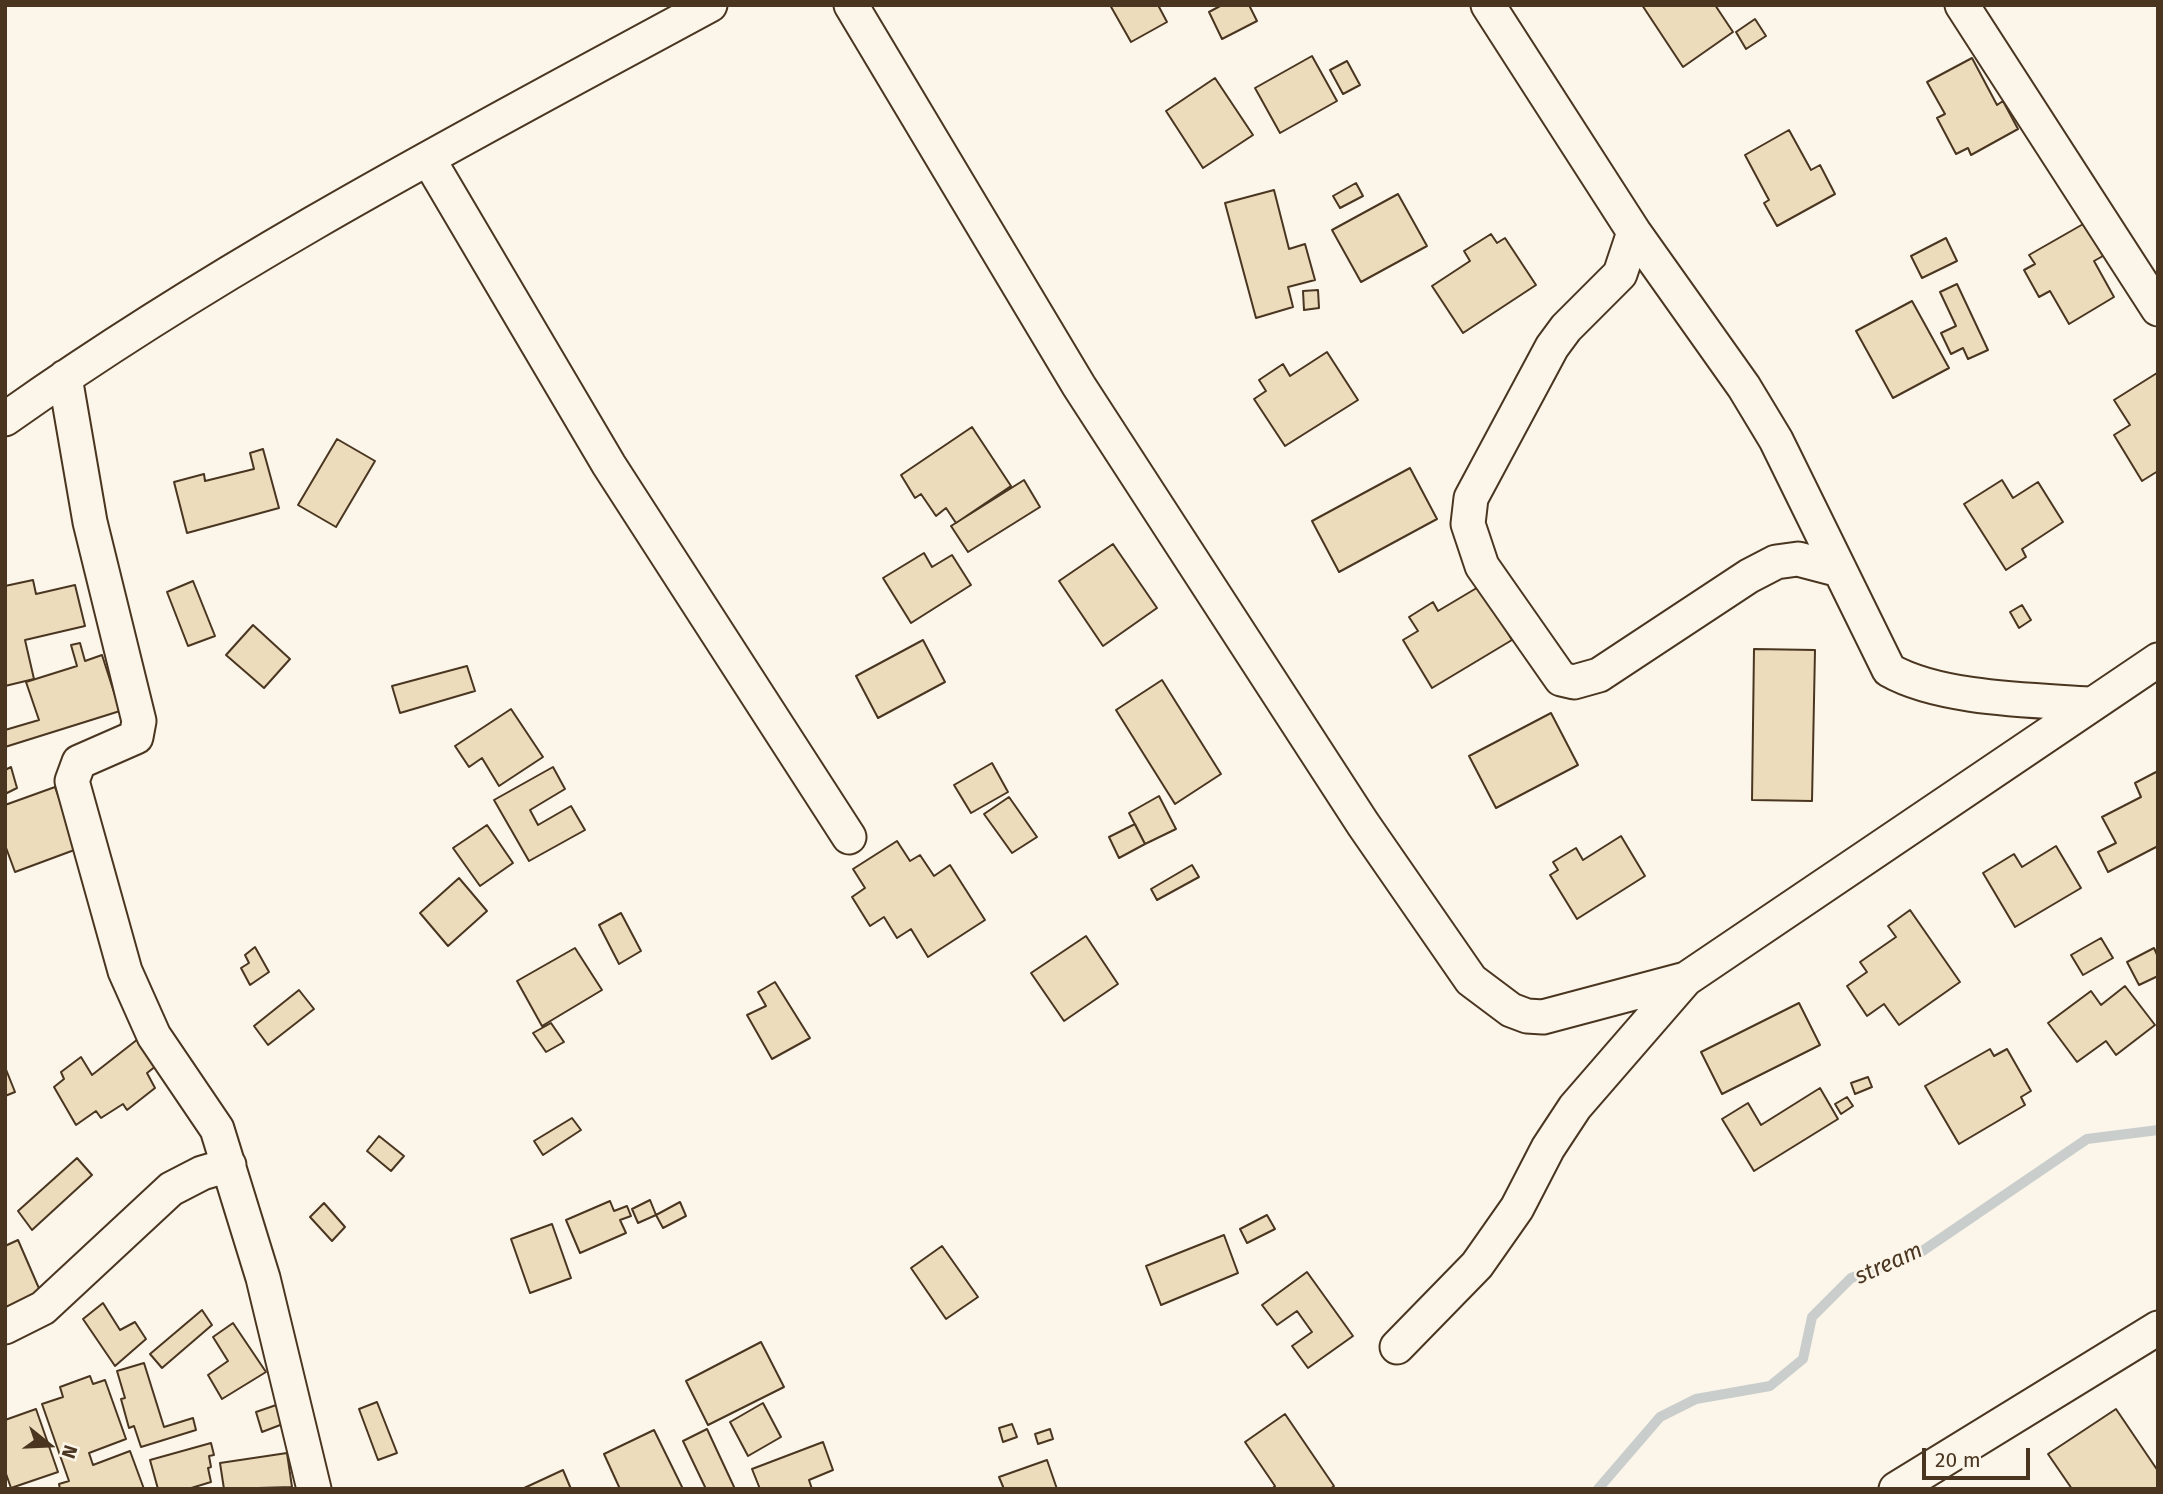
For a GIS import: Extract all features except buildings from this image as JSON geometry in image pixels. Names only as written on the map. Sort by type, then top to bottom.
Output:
[{"type":"street","points":[[5,419],[65,377],[265,249],[710,5]]},
{"type":"street","points":[[851,5],[1079,386],[1363,824],[1471,980],[1511,1010],[1527,1016],[1544,1017],[1686,979]]},
{"type":"street","points":[[1488,5],[1634,232],[1750,397],[1776,440],[1889,670],[1908,681],[2004,699],[2089,704]]},
{"type":"street","points":[[1962,5],[2158,309]]},
{"type":"street","points":[[429,160],[609,466],[849,837]]},
{"type":"street","points":[[1634,232],[1620,274],[1566,328],[1552,347],[1471,498],[1468,524],[1482,566],[1560,679],[1574,682],[1599,675],[1738,583],[1776,562],[1798,559],[1840,570]]},
{"type":"street","points":[[65,377],[90,522],[139,722],[136,737],[79,762],[72,781],[125,971],[154,1037],[217,1129],[263,1278],[314,1489]]},
{"type":"street","points":[[1397,1347],[1477,1265],[1517,1209],[1548,1148],[1575,1107],[1686,979],[1925,820],[2089,704],[2158,660]]},
{"type":"street","points":[[5,1327],[43,1308],[171,1189],[202,1173],[229,1166]]},
{"type":"street","points":[[1896,1489],[2158,1328]]},
{"type":"waterway","name":"stream","points":[[1598,1489],[1660,1417],[1696,1399],[1770,1386],[1803,1359],[1812,1317],[1851,1278],[1918,1254],[2087,1139],[2158,1130]]}]
